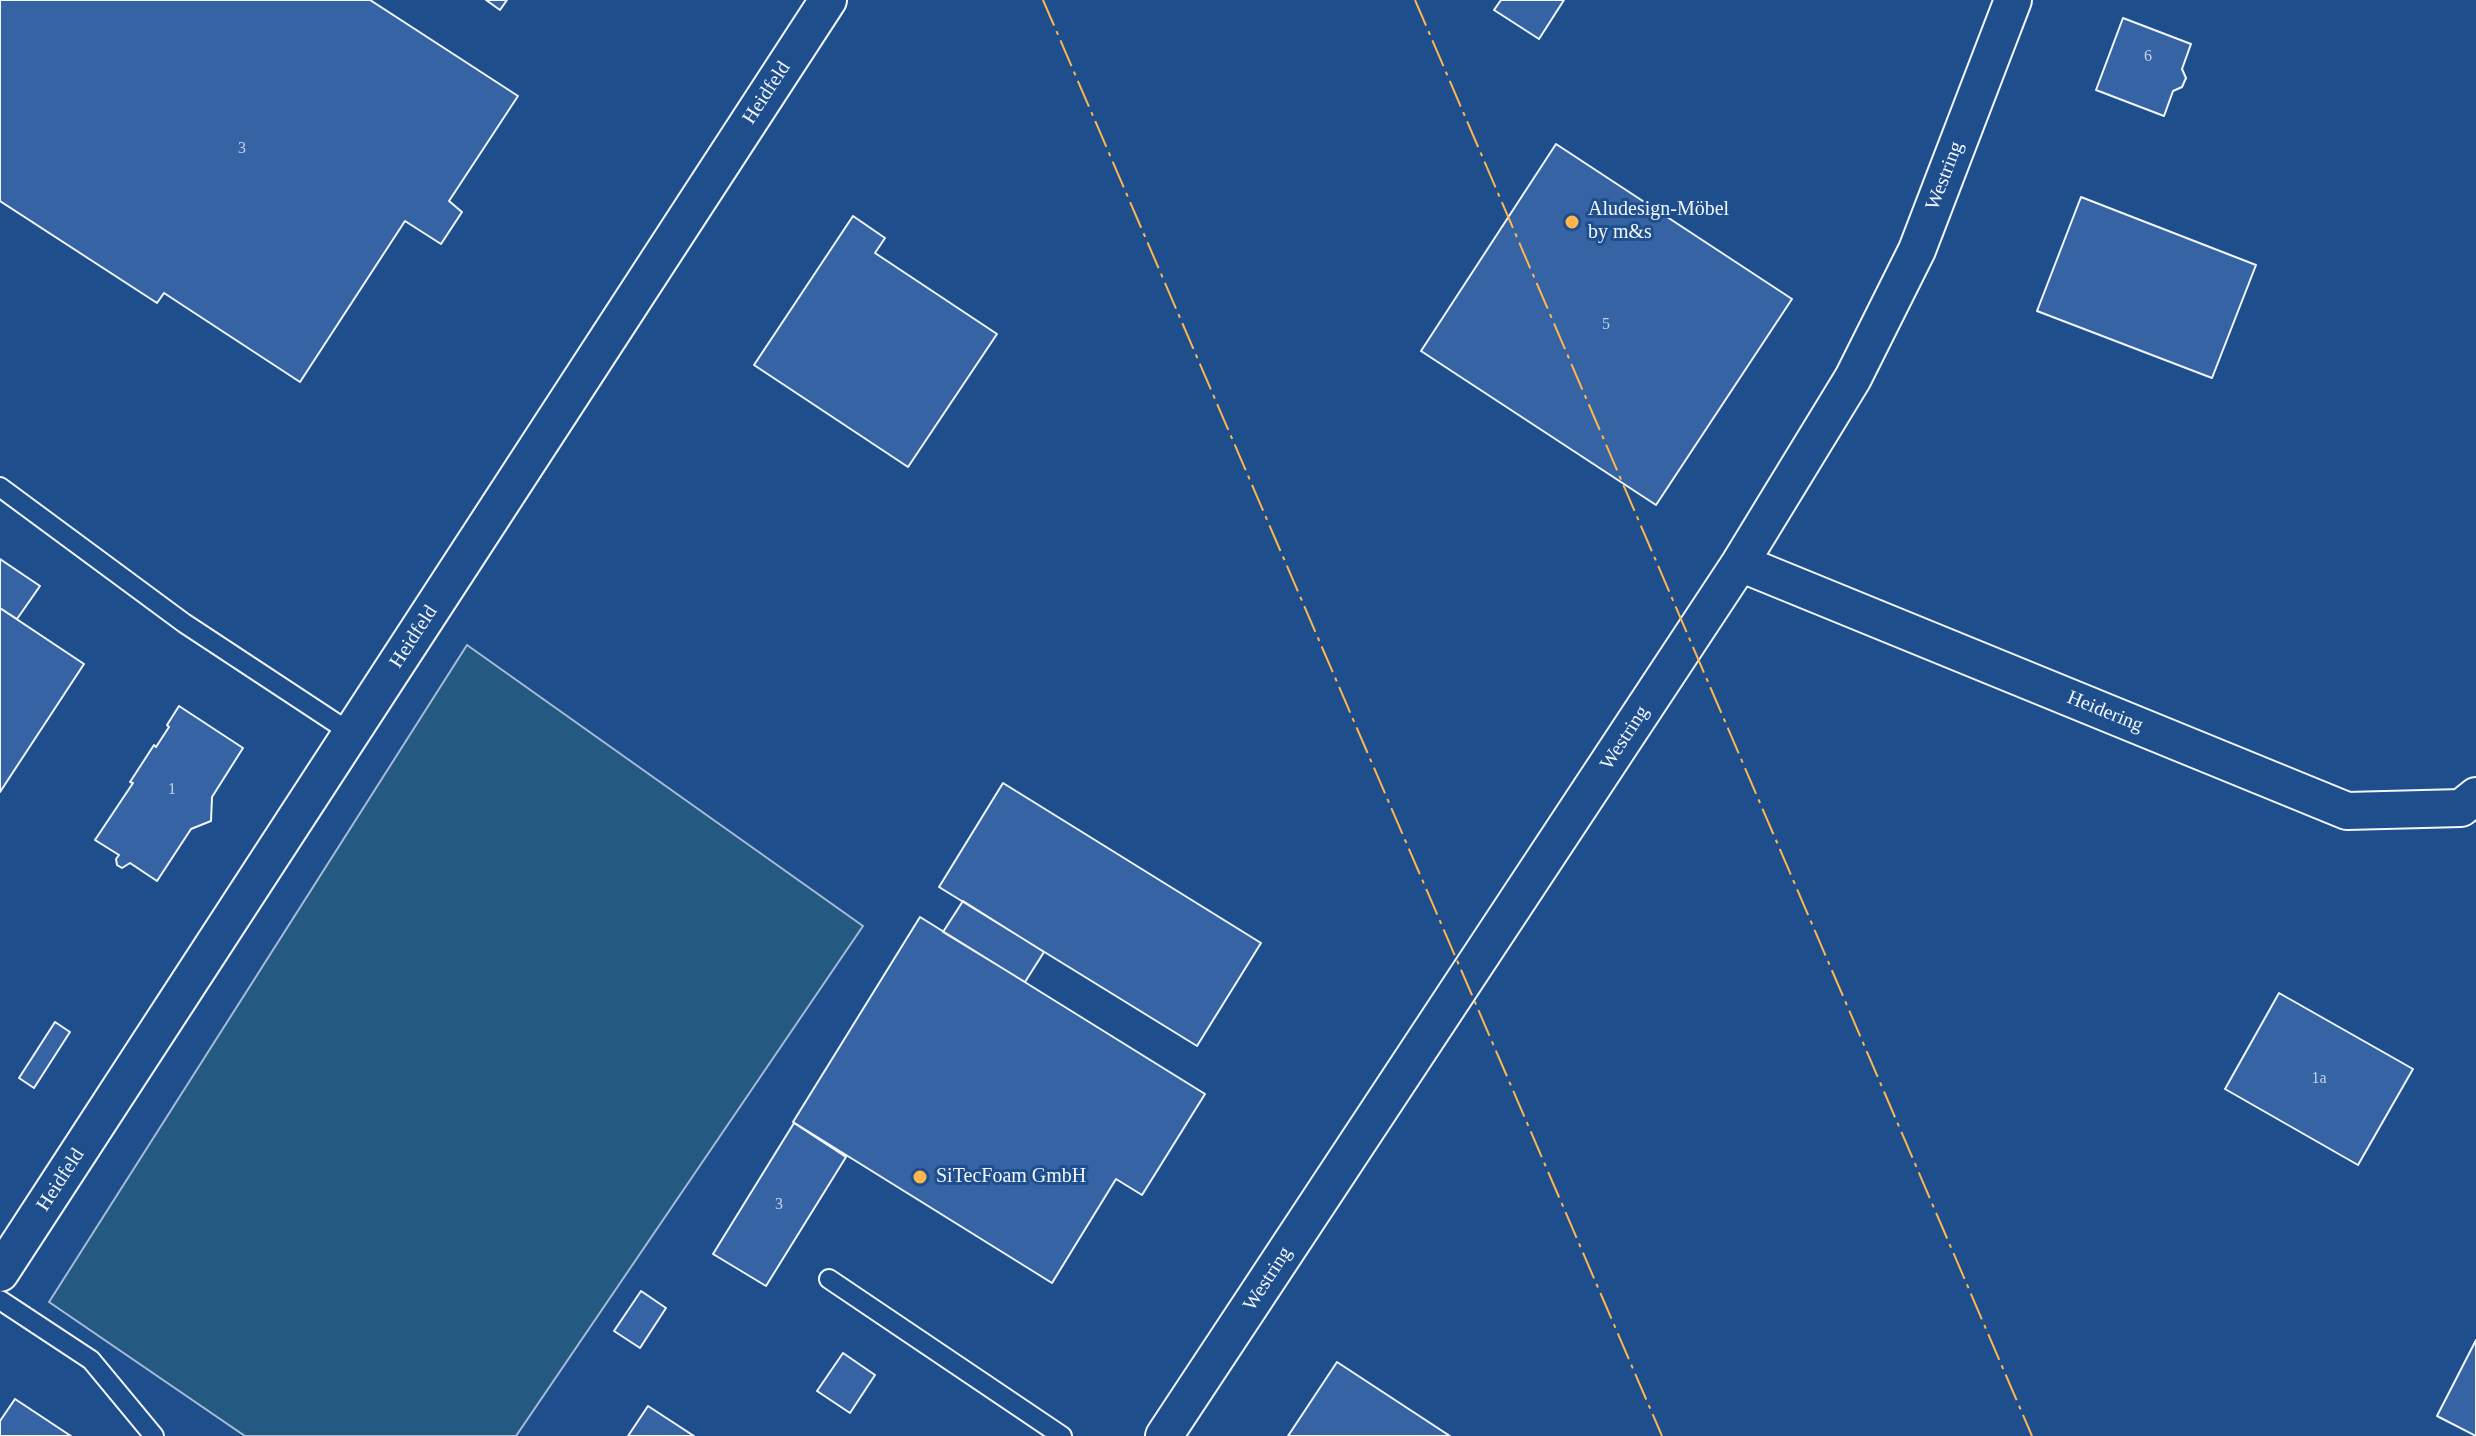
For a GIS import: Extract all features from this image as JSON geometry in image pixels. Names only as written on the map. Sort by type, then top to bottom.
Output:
[{"type":"street","name":"Heidfeld","points":[[0,1273],[828,0]]},
{"type":"street","name":"Westring","points":[[1164,1436],[1740,563],[1853,378],[1917,250],[2013,0]]},
{"type":"street","name":"Heidering","points":[[1740,563],[2347,811],[2461,808],[2476,796]]},
{"type":"lane","points":[[0,487],[184,623],[351,733]]},
{"type":"lane","points":[[829,1279],[1062,1436]]},
{"type":"lane","points":[[0,1300],[91,1360],[154,1436]]},
{"type":"shaded area","points":[[467,645],[863,926],[516,1436],[245,1436],[49,1302]]},
{"type":"building","points":[[0,0],[370,0],[518,96],[449,201],[462,212],[441,244],[405,221],[300,382],[164,293],[157,303],[0,201]]},
{"type":"building","points":[[486,0],[507,0],[500,10]]},
{"type":"building","points":[[1501,0],[1564,0],[1539,39],[1494,10]]},
{"type":"building","points":[[2123,18],[2191,44],[2182,69],[2186,78],[2182,87],[2173,91],[2164,116],[2096,90]]},
{"type":"building","points":[[1556,144],[1792,299],[1656,505],[1421,351]]},
{"type":"building","points":[[2081,197],[2256,265],[2212,378],[2037,311]]},
{"type":"building","points":[[853,216],[885,238],[875,253],[997,334],[908,467],[754,365]]},
{"type":"building","points":[[0,559],[40,586],[17,619],[0,608]]},
{"type":"building","points":[[0,608],[84,664],[0,792]]},
{"type":"building","points":[[179,706],[243,748],[212,797],[211,821],[191,829],[157,881],[130,863],[122,868],[117,865],[119,855],[95,840],[154,745],[156,747],[169,727],[167,725]]},
{"type":"building","points":[[1003,783],[1261,943],[1197,1046],[939,887]]},
{"type":"building","points":[[963,901],[1044,952],[1025,982],[943,932]]},
{"type":"building","points":[[920,917],[1205,1094],[1142,1195],[1116,1179],[1052,1283],[793,1122]]},
{"type":"building","points":[[2279,993],[2413,1069],[2358,1165],[2225,1089]]},
{"type":"building","points":[[55,1022],[70,1032],[34,1088],[19,1078]]},
{"type":"building","points":[[794,1123],[846,1157],[766,1286],[713,1254]]},
{"type":"building","points":[[641,1291],[666,1308],[640,1348],[614,1331]]},
{"type":"building","points":[[2476,1340],[2476,1436],[2437,1416]]},
{"type":"building","points":[[843,1353],[875,1375],[850,1413],[817,1391]]},
{"type":"building","points":[[1337,1362],[1450,1436],[1288,1436]]},
{"type":"building","points":[[15,1399],[71,1436],[0,1436],[0,1421]]},
{"type":"building","points":[[648,1406],[694,1436],[628,1436]]},
{"type":"power","points":[[1043,0],[1662,1436]]},
{"type":"power","points":[[1415,0],[2032,1436]]},
{"type":"place","name":"Aludesign-Möbel by m&s","points":[[1572,222]]},
{"type":"place","name":"SiTecFoam GmbH","points":[[920,1177]]}]
